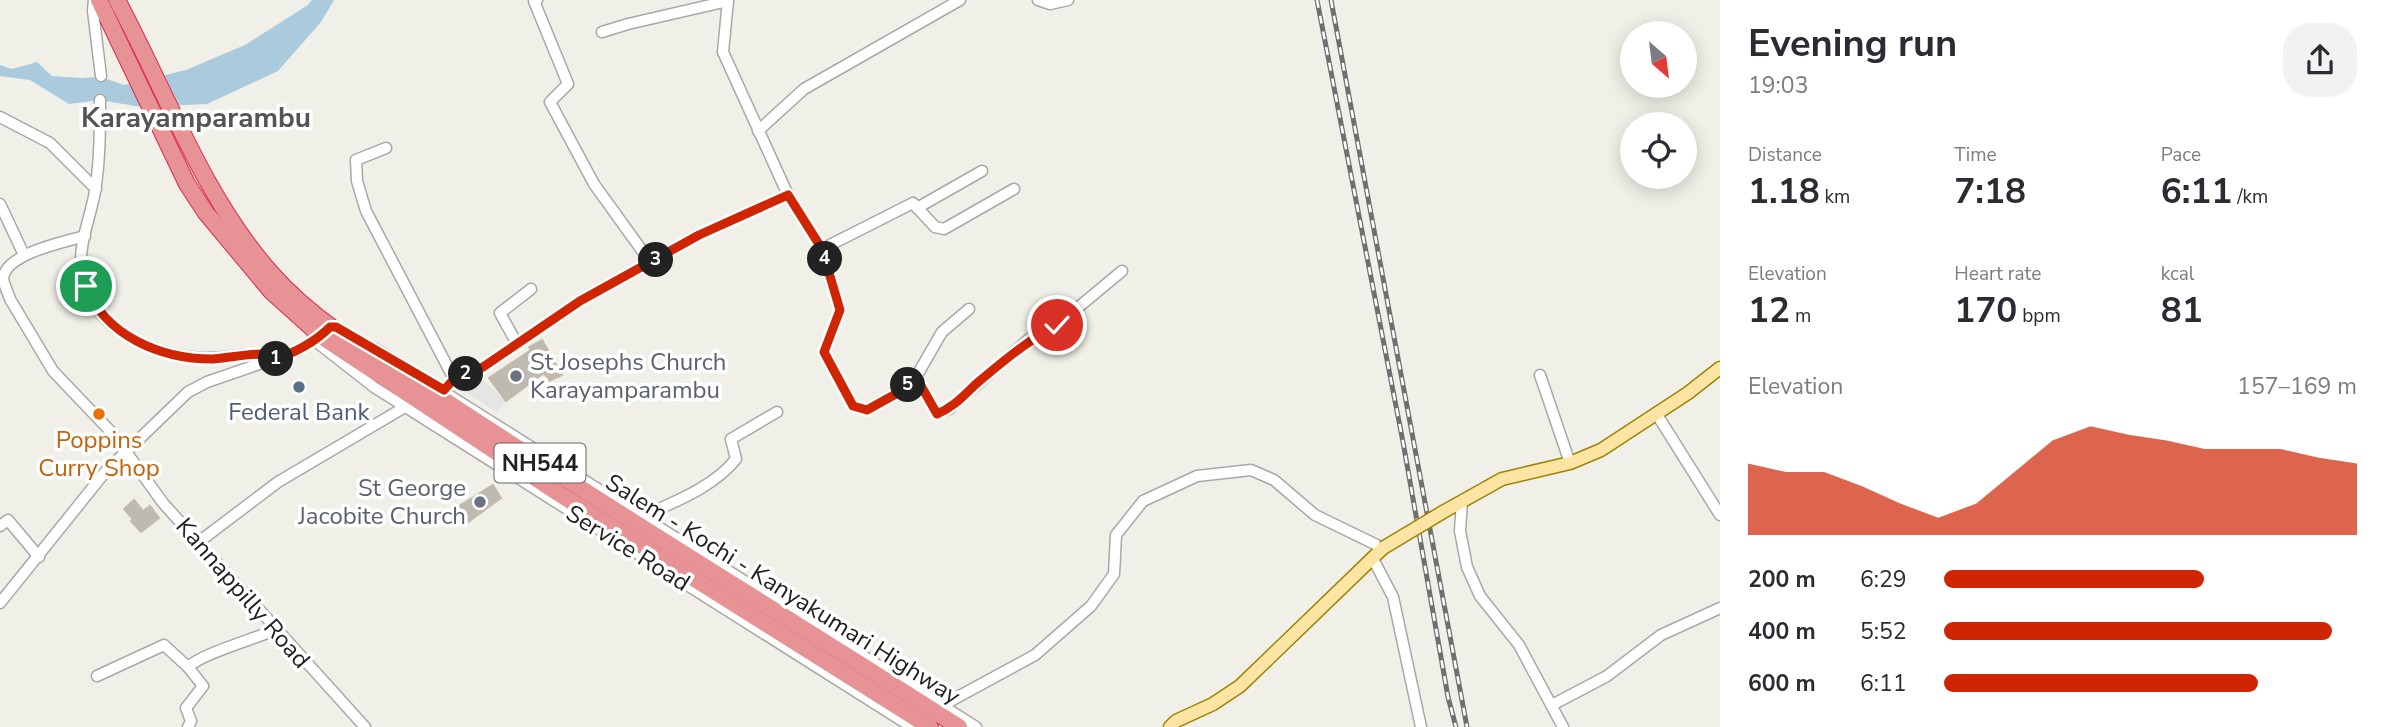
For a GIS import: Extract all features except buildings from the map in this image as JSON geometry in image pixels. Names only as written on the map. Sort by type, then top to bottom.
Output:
[{"type":"highway","name":"Salem - Kochi - Kanyakumari Highway","points":[[96,0],[167,143],[206,213],[237,254],[271,291],[321,334],[558,493],[930,727]]},
{"type":"highway","name":"Salem - Kochi - Kanyakumari Highway","points":[[117,0],[204,176],[249,247],[321,334],[517,449],[862,663],[959,727]]},
{"type":"main road","points":[[1170,727],[1176,721],[1213,704],[1240,686],[1383,548],[1502,479],[1570,463],[1601,450],[1720,368]]},
{"type":"street","points":[[96,0],[93,11],[101,76]]},
{"type":"street","points":[[535,0],[568,84],[551,102],[594,184],[651,263]]},
{"type":"street","points":[[758,131],[804,89],[960,0]]},
{"type":"street","points":[[1038,0],[1050,4],[1068,0]]},
{"type":"street","points":[[602,32],[728,1],[723,52],[788,195],[822,249],[840,310],[824,352],[853,406],[867,410],[903,390],[916,377],[942,331],[969,309]]},
{"type":"street","points":[[100,100],[96,189],[81,266],[89,294],[108,320],[127,336],[151,348],[188,357],[222,358],[258,354],[270,361]]},
{"type":"street","points":[[0,117],[50,143],[96,189]]},
{"type":"street","points":[[386,148],[356,160],[357,181],[366,211],[454,379]]},
{"type":"street","points":[[917,208],[982,172]]},
{"type":"street","points":[[822,249],[891,212],[914,203],[935,227],[944,229],[1014,189]]},
{"type":"street","points":[[444,390],[454,379],[483,367],[516,342],[580,301],[699,235],[788,195]]},
{"type":"street","points":[[0,204],[24,255]]},
{"type":"street","points":[[1,276],[24,255],[85,236]]},
{"type":"street","points":[[916,377],[937,414],[949,409],[1029,339],[1057,325],[1122,271]]},
{"type":"street","name":"Kannappilly Road","points":[[1,276],[10,299],[47,362],[127,453],[163,503],[365,727]]},
{"type":"street","points":[[516,342],[500,313],[531,289]]},
{"type":"street","points":[[0,603],[106,471],[188,392],[207,382],[297,351],[321,334],[342,328],[976,727]]},
{"type":"street","name":"Service Road","points":[[321,334],[347,369],[895,722],[912,727]]},
{"type":"street","points":[[1540,375],[1570,463]]},
{"type":"street","points":[[200,541],[278,482],[405,407]]},
{"type":"street","points":[[643,516],[679,500],[722,473],[736,460],[731,439],[777,412]]},
{"type":"street","points":[[1656,414],[1720,515]]},
{"type":"street","points":[[943,705],[1035,655],[1091,606],[1114,574],[1116,535],[1143,501],[1196,476],[1251,470],[1274,480],[1315,515],[1383,548]]},
{"type":"street","points":[[1462,501],[1460,531],[1467,567],[1480,596],[1519,645],[1563,727]]},
{"type":"street","points":[[0,526],[8,520],[39,557]]},
{"type":"street","points":[[1373,559],[1393,597],[1421,727]]},
{"type":"street","points":[[1552,705],[1608,676],[1661,635],[1720,608]]},
{"type":"street","points":[[188,667],[205,656],[249,642],[277,629]]},
{"type":"street","points":[[97,676],[164,645],[188,667],[203,686],[186,708],[191,721],[188,727]]},
{"type":"shaded area","points":[[483,380],[506,401],[496,412],[458,387]]},
{"type":"water","points":[[312,0],[334,0],[321,22],[278,71],[207,104],[141,107],[100,100],[69,104],[30,80],[0,76],[0,65],[12,69],[37,62],[52,76],[101,77],[124,85],[186,70],[245,45]]},
{"type":"railway","points":[[1317,0],[1403,442],[1448,697],[1456,727]]},
{"type":"railway","points":[[1331,0],[1467,727]]},
{"type":"place","name":"St Josephs Church Karayamparambu","points":[[516,376]]},
{"type":"place","name":"Federal Bank","points":[[299,387]]},
{"type":"place","name":"Poppins Curry Shop","points":[[99,414]]},
{"type":"place","name":"St George Jacobite Church","points":[[480,502]]},
{"type":"district","name":"Karayamparambu","points":[[196,118]]},
{"type":"route","points":[[86,286],[97,309],[108,320],[127,336],[151,348],[199,358],[261,354],[270,361],[297,351],[330,327],[336,327],[403,363],[444,390],[457,377],[483,367],[516,342],[580,301],[699,235],[788,195],[822,249],[840,310],[824,352],[853,406],[867,410],[903,390],[916,377],[937,414],[961,400],[1029,339],[1057,325]]}]
